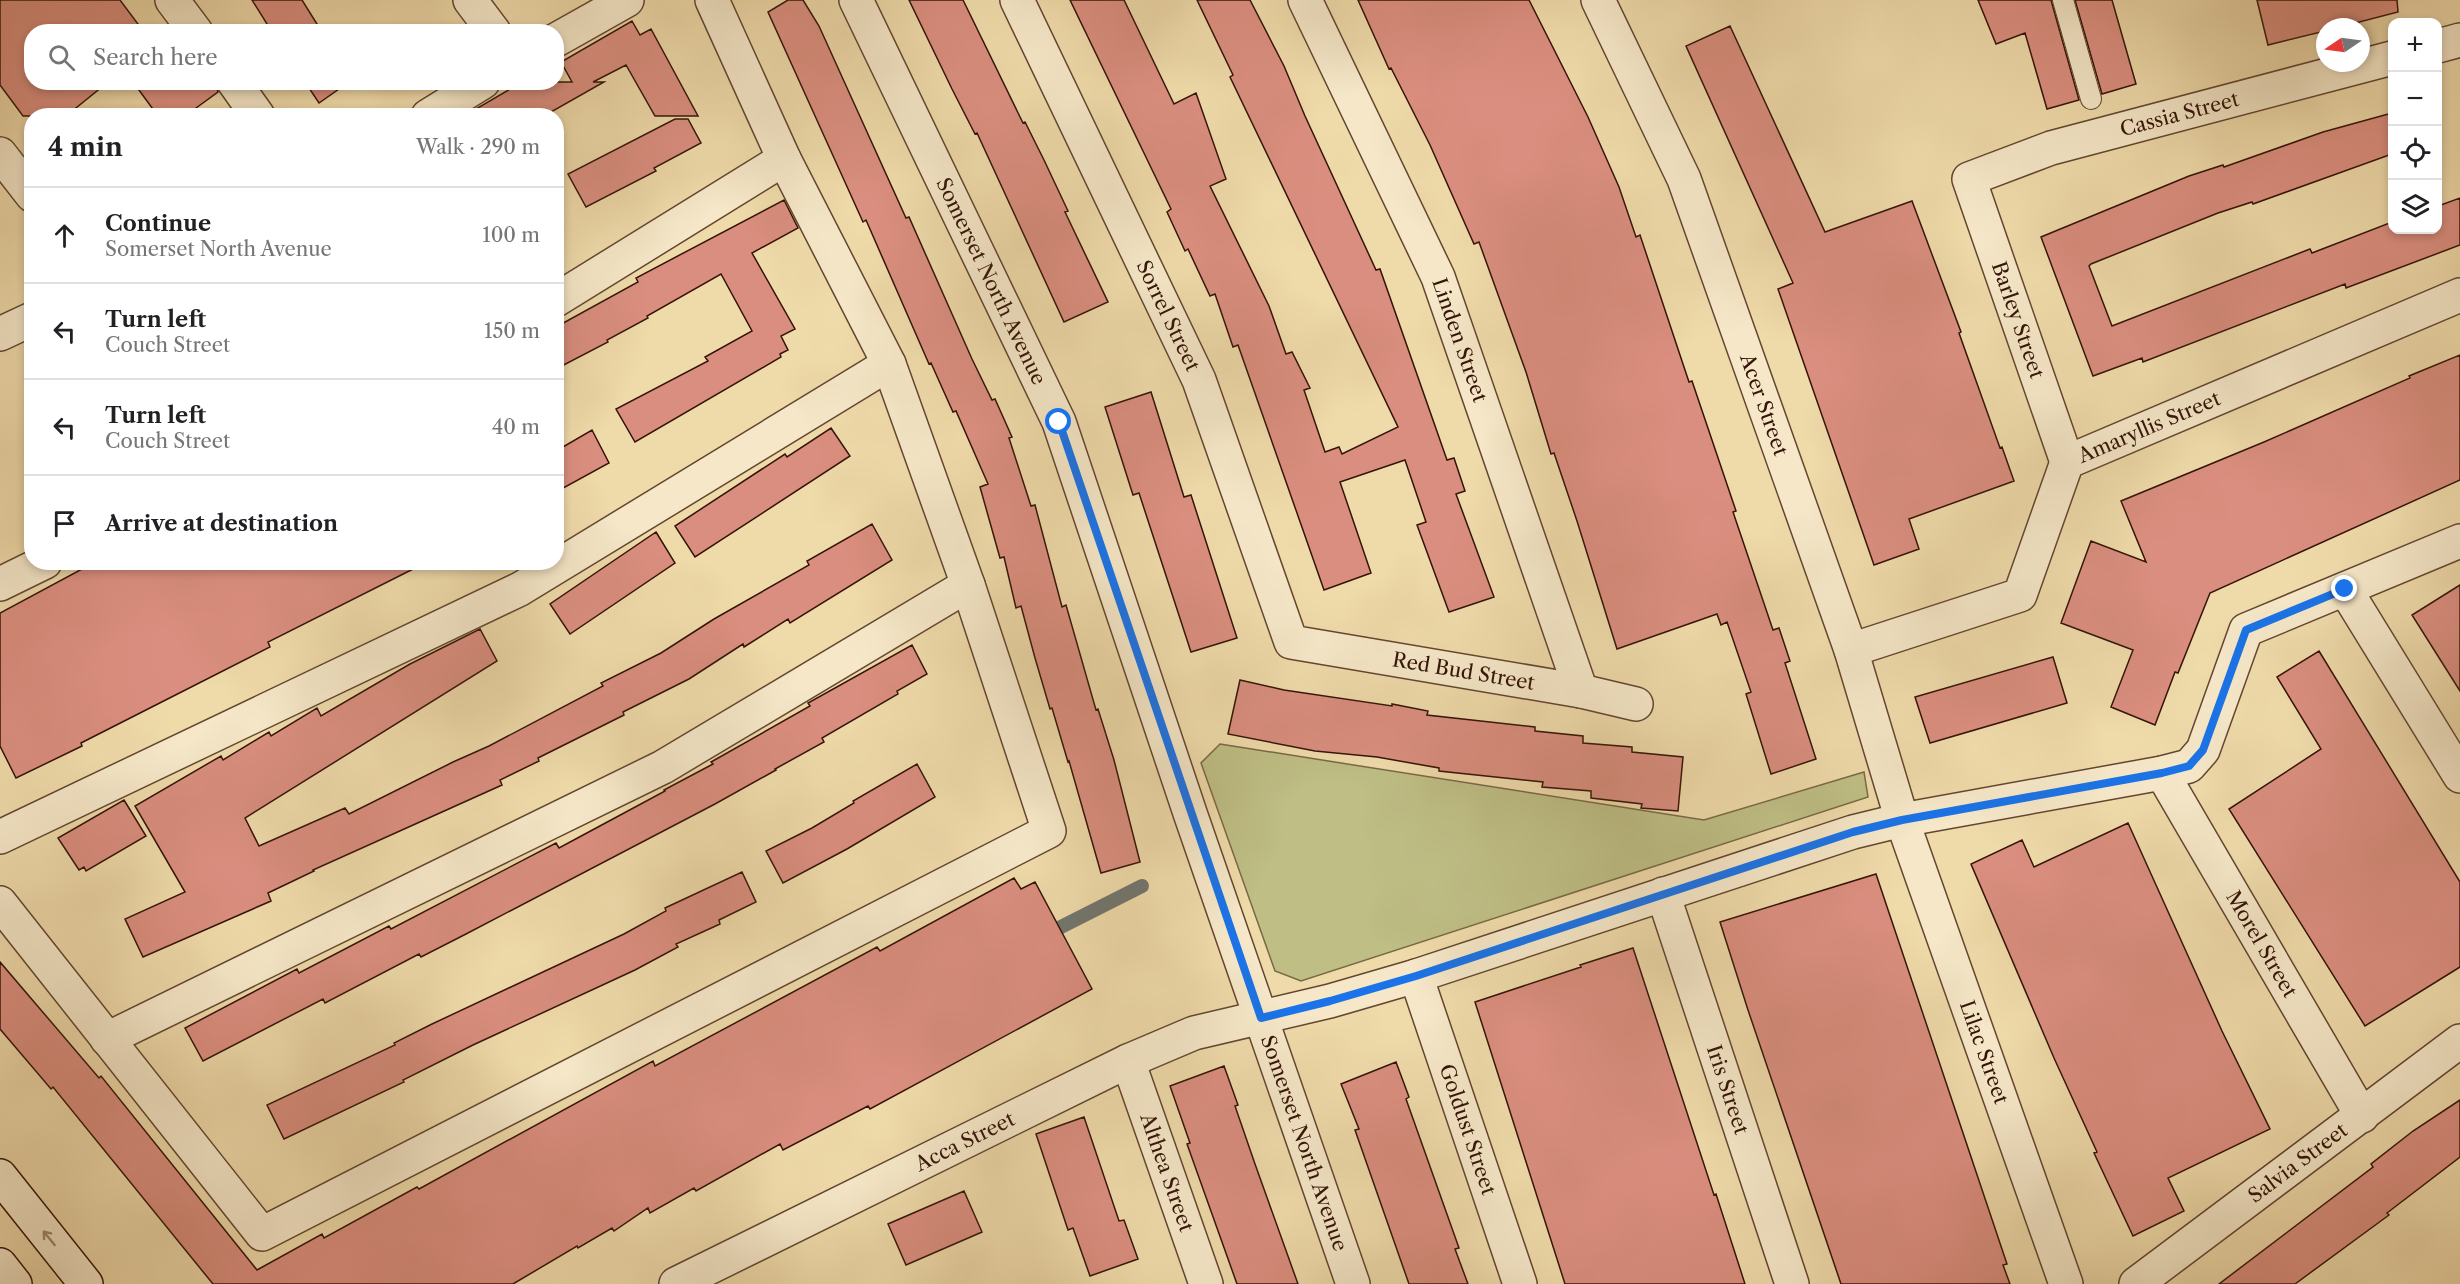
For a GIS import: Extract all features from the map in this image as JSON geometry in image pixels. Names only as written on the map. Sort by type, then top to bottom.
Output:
[{"type":"street","points":[[172,0],[190,24]]},
{"type":"street","points":[[470,0],[488,24]]},
{"type":"street","points":[[564,35],[627,0]]},
{"type":"street","points":[[0,903],[262,1234],[1049,831],[968,585],[889,364],[784,159],[712,0]]},
{"type":"street","name":"Somerset North Avenue","points":[[856,0],[1059,422],[1353,1284]]},
{"type":"street","name":"Sorrel Street","points":[[1017,0],[1199,380],[1291,642]]},
{"type":"street","name":"Linden Street","points":[[1305,0],[1438,277],[1581,691]]},
{"type":"street","name":"Acer Street","points":[[1598,0],[1684,179],[1851,650],[1902,820]]},
{"type":"street","points":[[2442,45],[2460,40]]},
{"type":"street","name":"Cassia Street","points":[[1969,179],[2051,148],[2388,59]]},
{"type":"street","points":[[240,90],[252,108]]},
{"type":"street","points":[[441,108],[470,90]]},
{"type":"street","points":[[0,154],[24,185]]},
{"type":"street","points":[[564,295],[784,159]]},
{"type":"street","name":"Barley Street","points":[[1969,179],[2067,462]]},
{"type":"street","name":"Amaryllis Street","points":[[1851,650],[2020,595],[2067,462],[2460,295]]},
{"type":"street","points":[[0,334],[24,323]]},
{"type":"street","points":[[564,562],[889,364]]},
{"type":"street","name":"Acca Street","points":[[683,1282],[1128,1061],[1194,1033],[1330,1001],[1416,976],[1853,832],[1902,820],[2162,773],[2189,766],[2203,750],[2246,630],[2460,542]]},
{"type":"street","points":[[0,584],[29,570]]},
{"type":"street","points":[[0,837],[520,589],[551,570]]},
{"type":"street","points":[[107,1039],[663,767],[968,585]]},
{"type":"street","points":[[2345,589],[2460,776]]},
{"type":"street","name":"Red Bud Street","points":[[1291,642],[1581,691],[1636,704]]},
{"type":"street","name":"Morel Street","points":[[2162,773],[2362,1116]]},
{"type":"street","name":"Lilac Street","points":[[1902,820],[2066,1284]]},
{"type":"street","name":"Iris Street","points":[[1663,894],[1792,1284]]},
{"type":"street","name":"Goldust Street","points":[[1416,976],[1520,1284]]},
{"type":"street","name":"Salvia Street","points":[[2136,1284],[2460,1041]]},
{"type":"street","name":"Althea Street","points":[[1128,1061],[1206,1284]]},
{"type":"street","points":[[0,1176],[86,1284]]},
{"type":"street","points":[[0,1265],[15,1284]]},
{"type":"lane","points":[[2063,0],[2091,99]]},
{"type":"green space","points":[[1220,744],[1704,820],[1864,772],[1868,797],[1301,981],[1275,971],[1201,763]]},
{"type":"building","points":[[0,0],[120,0],[138,24],[24,24],[24,90],[98,90],[76,108],[24,108],[23,116],[0,85]]},
{"type":"building","points":[[252,0],[302,0],[317,24],[267,24]]},
{"type":"building","points":[[788,0],[803,0],[819,26],[906,218],[909,217],[972,359],[992,400],[995,399],[1012,437],[1009,438],[1031,506],[1035,505],[1062,607],[1066,605],[1096,710],[1098,709],[1114,760],[1140,862],[1101,873],[1021,606],[1016,608],[1004,557],[1000,558],[980,487],[988,484],[956,411],[953,412],[931,363],[929,364],[866,220],[863,222],[768,12]]},
{"type":"building","points":[[909,0],[963,0],[1023,123],[1025,122],[1044,160],[1068,211],[1065,212],[1108,302],[1064,322],[977,133],[975,134]]},
{"type":"building","points":[[1070,0],[1124,0],[1174,104],[1196,93],[1226,179],[1210,186],[1269,306],[1286,354],[1292,352],[1310,388],[1304,390],[1325,452],[1339,447],[1342,454],[1398,427],[1230,77],[1233,75],[1197,0],[1250,0],[1284,66],[1376,270],[1380,269],[1447,460],[1454,458],[1465,491],[1456,494],[1494,597],[1449,612],[1417,525],[1426,522],[1405,460],[1340,482],[1371,573],[1324,590],[1238,345],[1233,347],[1215,294],[1210,296],[1188,249],[1185,251],[1167,212],[1171,209]]},
{"type":"building","points":[[1358,0],[1529,0],[1588,117],[1619,187],[1636,237],[1640,235],[1689,382],[1692,381],[1736,511],[1733,512],[1773,630],[1779,628],[1790,661],[1785,663],[1816,759],[1771,774],[1746,694],[1751,692],[1727,622],[1721,625],[1717,614],[1617,649],[1554,453],[1551,454],[1526,372],[1479,242],[1474,244],[1430,145],[1391,68],[1389,69]]},
{"type":"building","points":[[1978,0],[2051,0],[2079,100],[2047,109],[2025,33],[1996,44]]},
{"type":"building","points":[[2075,0],[2112,0],[2136,84],[2102,94]]},
{"type":"building","points":[[2257,0],[2397,0],[2398,12],[2370,19],[2316,18],[2316,33],[2268,45]]},
{"type":"building","points":[[632,21],[640,35],[651,29],[698,116],[655,116],[626,65],[593,82],[604,82],[558,108],[478,108],[508,90],[564,90],[564,82],[572,82],[564,67],[564,60]]},
{"type":"building","points":[[1730,26],[1825,232],[1912,201],[1961,332],[1959,333],[2000,448],[2002,447],[2014,481],[1909,519],[1919,549],[1874,565],[1778,289],[1793,283],[1686,46]]},
{"type":"building","points":[[139,90],[217,90],[218,92],[196,108],[152,108]]},
{"type":"building","points":[[310,90],[338,90],[319,103]]},
{"type":"building","points":[[2388,114],[2388,155],[2253,204],[2252,202],[2218,213],[2091,264],[2089,266],[2112,326],[2310,249],[2312,253],[2388,224],[2388,234],[2442,234],[2442,205],[2460,198],[2460,245],[2346,288],[2345,284],[2143,362],[2142,358],[2093,376],[2041,237],[2189,176],[2223,165],[2224,167],[2323,132]]},
{"type":"building","points":[[675,119],[688,119],[701,143],[654,168],[656,171],[586,207],[568,174]]},
{"type":"building","points":[[784,200],[798,228],[752,253],[795,329],[781,336],[788,350],[780,354],[781,357],[635,442],[616,409],[708,361],[705,357],[752,331],[721,274],[607,340],[608,342],[564,365],[564,323],[638,282],[636,278]]},
{"type":"building","points":[[2460,355],[2460,480],[2210,593],[2178,673],[2175,672],[2155,725],[2111,707],[2133,650],[2061,623],[2091,541],[2146,562],[2121,501],[2264,442]]},
{"type":"building","points":[[1151,392],[1184,497],[1191,495],[1237,638],[1191,652],[1139,493],[1133,495],[1105,407]]},
{"type":"building","points":[[831,428],[850,456],[695,557],[675,526],[785,454],[787,457]]},
{"type":"building","points":[[592,430],[609,463],[564,488],[564,446]]},
{"type":"building","points":[[872,524],[892,560],[790,623],[788,619],[744,647],[743,644],[689,679],[538,758],[539,761],[500,780],[502,785],[313,870],[268,893],[271,901],[143,957],[125,919],[185,892],[135,806],[221,756],[223,760],[269,732],[271,736],[317,708],[321,716],[410,664],[480,629],[497,661],[245,818],[259,846],[345,808],[349,814],[489,746],[603,686],[601,683],[661,653],[714,619],[809,565],[807,561]]},
{"type":"building","points":[[656,532],[675,563],[570,634],[550,604]]},
{"type":"building","points":[[80,570],[411,570],[268,642],[270,647],[81,743],[82,746],[16,778],[0,746],[0,613]]},
{"type":"building","points":[[2460,585],[2460,691],[2412,615]]},
{"type":"building","points":[[912,645],[927,674],[897,691],[898,694],[822,738],[824,742],[715,804],[466,934],[421,957],[419,954],[325,1003],[323,999],[203,1061],[185,1028],[297,969],[299,973],[389,926],[391,929],[556,843],[559,848],[713,764],[711,762],[810,706],[808,703]]},
{"type":"building","points":[[2319,651],[2460,882],[2460,967],[2365,1026],[2229,809],[2321,749],[2277,677]]},
{"type":"building","points":[[2053,657],[2067,703],[1930,743],[1915,697]]},
{"type":"building","points":[[1240,680],[1284,690],[1392,706],[1392,704],[1428,711],[1427,715],[1535,727],[1535,731],[1583,736],[1583,743],[1632,747],[1632,752],[1683,757],[1678,811],[1641,808],[1642,804],[1591,798],[1591,791],[1542,787],[1543,782],[1439,771],[1439,768],[1377,757],[1315,751],[1228,734]]},
{"type":"building","points":[[917,764],[935,797],[847,849],[783,883],[766,851],[812,828]]},
{"type":"building","points":[[124,800],[146,836],[86,871],[84,867],[79,870],[58,838]]},
{"type":"building","points":[[2128,823],[2222,1031],[2270,1129],[2168,1178],[2184,1211],[2133,1236],[2094,1153],[2097,1152],[1971,864],[2022,840],[2034,867]]},
{"type":"building","points":[[742,872],[756,902],[719,920],[720,924],[676,944],[678,947],[635,970],[473,1045],[403,1080],[404,1082],[284,1139],[267,1105],[624,934],[666,911],[665,908]]},
{"type":"building","points":[[1876,874],[2007,1264],[2003,1265],[2010,1284],[1841,1284],[1748,1010],[1720,922]]},
{"type":"building","points":[[1014,878],[1021,889],[1035,882],[1092,989],[870,1109],[868,1106],[783,1150],[780,1144],[696,1191],[694,1188],[650,1213],[648,1208],[614,1231],[612,1228],[578,1248],[577,1246],[513,1284],[213,1284],[53,1087],[51,1089],[0,1029],[0,962],[99,1078],[101,1076],[257,1270],[322,1234],[324,1238],[417,1187],[419,1189],[653,1061],[655,1066],[877,947],[880,951]]},
{"type":"building","points":[[1633,948],[1745,1284],[1565,1284],[1475,1002]]},
{"type":"building","points":[[1396,1062],[1409,1097],[1406,1099],[1459,1248],[1455,1249],[1468,1284],[1409,1284],[1355,1130],[1359,1129],[1341,1084]]},
{"type":"building","points":[[1224,1066],[1238,1105],[1235,1106],[1298,1284],[1237,1284],[1187,1144],[1190,1143],[1170,1086]]},
{"type":"building","points":[[2460,1100],[2460,1157],[2387,1213],[2389,1215],[2295,1284],[2219,1284],[2373,1167],[2371,1164],[2413,1131]]},
{"type":"building","points":[[1084,1117],[1119,1221],[1124,1220],[1138,1259],[1090,1276],[1073,1228],[1068,1230],[1036,1134]]},
{"type":"building","points":[[964,1191],[982,1232],[906,1265],[888,1224]]},
{"type":"waterway","points":[[1045,935],[1142,886]]},
{"type":"route","points":[[1059,422],[1261,1018],[1416,976],[1853,832],[1902,820],[2162,773],[2189,766],[2203,750],[2246,630],[2345,589]]}]
